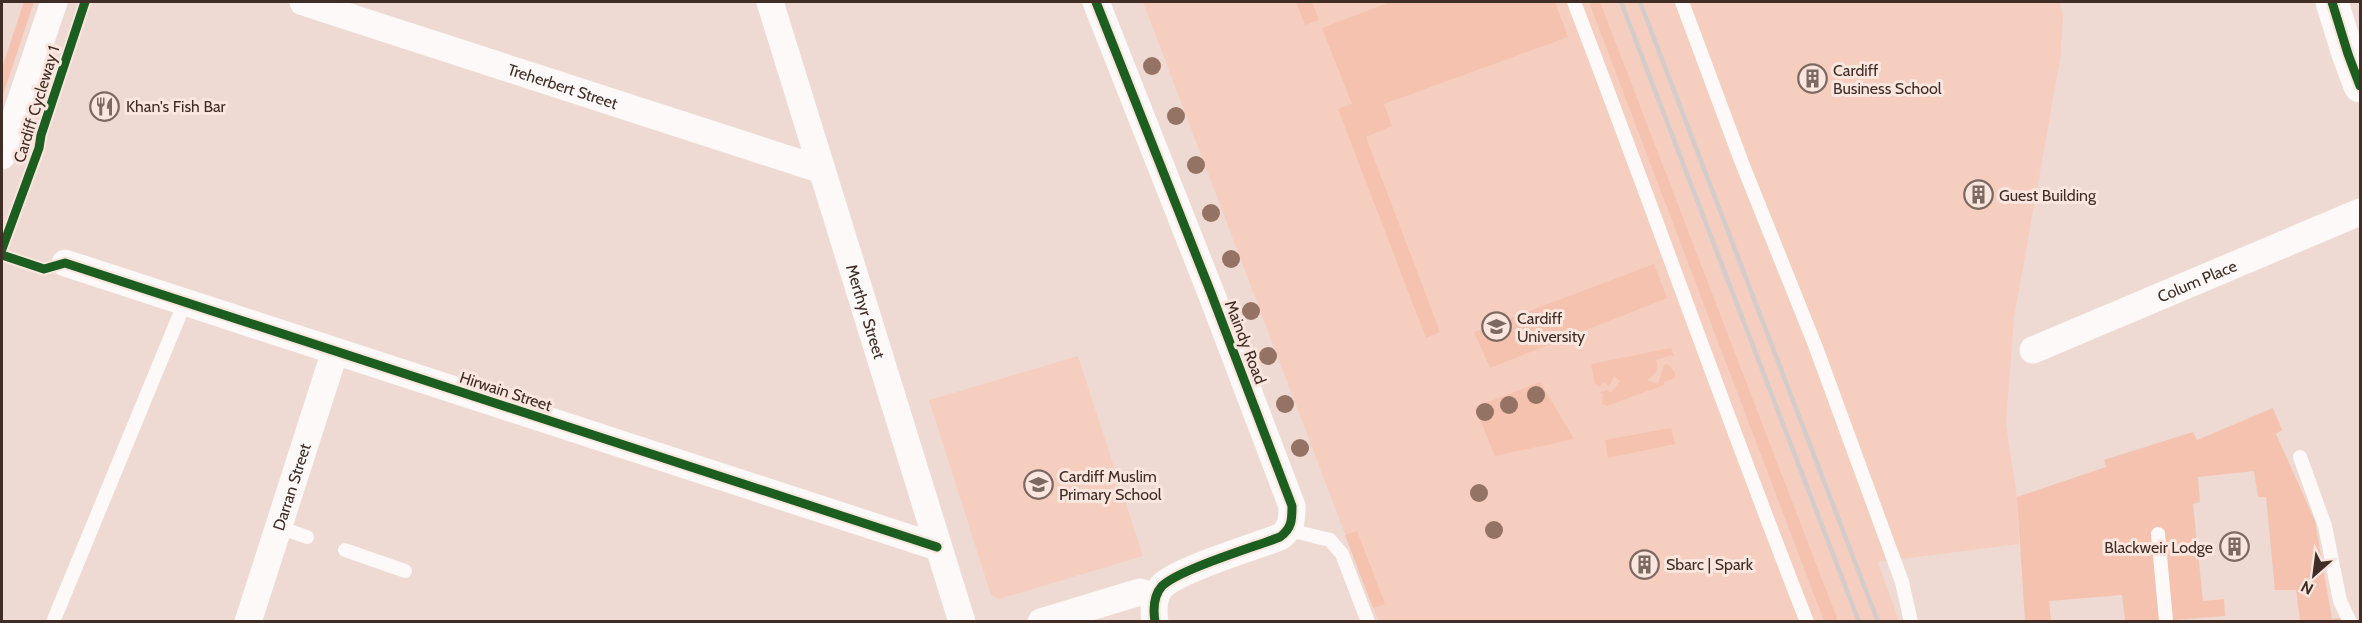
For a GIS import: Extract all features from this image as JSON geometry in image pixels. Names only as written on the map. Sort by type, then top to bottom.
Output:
[{"type":"street","points":[[2,156],[54,2]]},
{"type":"street","name":"Treherbert Street","points":[[303,2],[822,170]]},
{"type":"street","name":"Merthyr Street","points":[[770,2],[962,621]]},
{"type":"street","name":"Maindy Road","points":[[1096,2],[1292,506],[1289,530]]},
{"type":"street","points":[[2332,2],[2348,54],[2361,86]]},
{"type":"street","name":"Colum Place","points":[[2033,350],[2361,212]]},
{"type":"street","name":"Hirwain Street","points":[[65,263],[938,547]]},
{"type":"street","name":"Darran Street","points":[[248,621],[335,351]]},
{"type":"street","points":[[1155,609],[1161,587],[1170,581],[1280,537],[1289,530]]},
{"type":"street","points":[[1041,621],[1140,592],[1155,609]]},
{"type":"lane","points":[[1574,2],[1654,212],[1746,465],[1807,621]]},
{"type":"lane","points":[[1682,2],[1815,345],[1902,582],[1911,621]]},
{"type":"lane","points":[[53,621],[185,302]]},
{"type":"lane","points":[[2300,457],[2325,526],[2340,601],[2350,621]]},
{"type":"lane","points":[[278,527],[307,537]]},
{"type":"lane","points":[[1289,530],[1330,540],[1339,551],[1368,621]]},
{"type":"lane","points":[[2158,534],[2166,621]]},
{"type":"lane","points":[[345,550],[405,572]]},
{"type":"shaded area","points":[[24,2],[34,2],[2,98],[2,68]]},
{"type":"shaded area","name":"Cardiff University","points":[[1143,2],[2060,2],[2063,16],[2060,60],[2014,318],[2006,424],[2017,497],[2019,544],[1878,562],[1899,621],[1378,621]]},
{"type":"shaded area","points":[[1296,2],[1312,2],[1319,20],[1305,25]]},
{"type":"shaded area","points":[[1391,2],[1555,2],[1568,37],[1384,104],[1392,126],[1366,137],[1440,332],[1426,338],[1338,109],[1352,104],[1322,28]]},
{"type":"shaded area","points":[[1589,2],[1600,2],[1838,621],[1824,621]]},
{"type":"shaded area","points":[[1654,264],[1667,298],[1490,368],[1474,332]]},
{"type":"shaded area","points":[[1671,348],[1674,357],[1671,355],[1656,360],[1657,370],[1647,380],[1658,384],[1664,365],[1668,364],[1675,373],[1675,378],[1664,382],[1664,385],[1607,406],[1602,404],[1603,395],[1600,392],[1607,390],[1611,393],[1620,381],[1614,376],[1609,387],[1604,382],[1600,387],[1595,384],[1591,364]]},
{"type":"shaded area","name":"Cardiff Muslim Primary School","points":[[1078,356],[1143,556],[999,599],[991,595],[929,400]]},
{"type":"shaded area","points":[[1540,382],[1574,439],[1495,456],[1475,407]]},
{"type":"shaded area","points":[[2273,408],[2282,430],[2276,434],[2315,521],[2332,619],[2340,618],[2341,621],[2300,621],[2296,590],[2275,590],[2266,497],[2258,497],[2254,471],[2198,477],[2200,502],[2193,504],[2203,601],[2224,599],[2225,616],[2125,621],[2122,595],[2049,601],[2051,621],[2025,621],[2017,497],[2106,467],[2104,460],[2193,432],[2197,440]]},
{"type":"shaded area","points":[[1671,428],[1675,444],[1608,458],[1605,440]]},
{"type":"shaded area","points":[[1357,531],[1385,604],[1373,608],[1345,535]]},
{"type":"railway","points":[[1621,2],[1859,622]]},
{"type":"railway","points":[[1640,2],[1878,622]]},
{"type":"cycle path","name":"Cardiff Cycleway 1","points":[[2,249],[39,148],[41,135],[85,2]]},
{"type":"cycle path","points":[[1096,2],[1292,506],[1290,523],[1280,537],[1200,566],[1171,579],[1162,586],[1154,603],[1155,622]]},
{"type":"cycle path","points":[[2332,2],[2360,86]]},
{"type":"cycle path","points":[[2,255],[44,269],[65,263],[937,547]]},
{"type":"place","name":"Cardiff Business School","points":[[1812,79]]},
{"type":"place","name":"Khan's Fish Bar","points":[[105,106]]},
{"type":"place","name":"Guest Building","points":[[1978,195]]},
{"type":"place","name":"Cardiff University","points":[[1496,327]]},
{"type":"place","name":"Cardiff Muslim Primary School","points":[[1038,485]]},
{"type":"place","name":"Blackweir Lodge","points":[[2234,547]]},
{"type":"place","name":"Sbarc | Spark","points":[[1645,564]]}]
